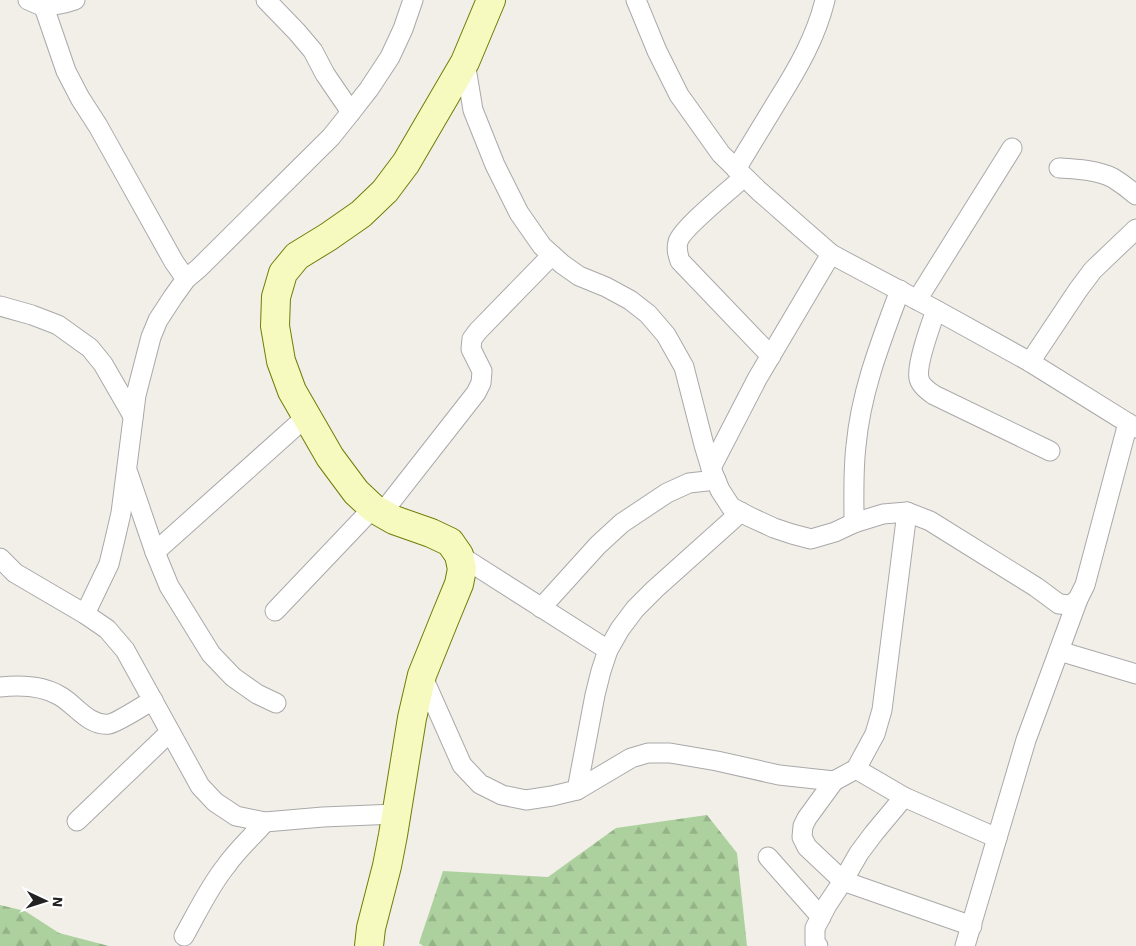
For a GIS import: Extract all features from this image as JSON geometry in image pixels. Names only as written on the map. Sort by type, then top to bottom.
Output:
[{"type":"street","points":[[75,0],[65,3],[36,4],[66,71],[174,262],[186,279]]},
{"type":"street","points":[[266,0],[313,51],[325,74],[351,112]]},
{"type":"street","points":[[85,614],[109,564],[120,513],[136,395],[151,337],[158,320],[186,279],[331,137],[351,112],[390,57],[403,29],[413,0]]},
{"type":"street","points":[[491,0],[465,62],[406,163],[385,191],[360,214],[297,256],[283,273],[276,297],[275,326],[281,360],[292,391],[330,457],[356,492],[394,520],[450,542],[459,555],[608,650]]},
{"type":"street","points":[[636,0],[657,51],[680,95],[721,154],[766,197],[831,254],[1030,362],[1132,425],[1106,506],[1085,585],[1078,599],[1026,740],[965,946]]},
{"type":"street","points":[[771,356],[680,261],[677,253],[678,241],[687,228],[740,173],[800,64],[815,33],[825,0]]},
{"type":"street","points":[[465,62],[473,110],[495,165],[519,213],[542,246],[579,276],[606,287],[630,300],[648,314],[666,335],[684,367],[704,445],[720,490],[731,507],[774,528],[811,539],[883,514],[907,512],[930,520],[1036,587],[1059,604],[1071,605],[1078,599]]},
{"type":"street","points":[[917,300],[1012,148]]},
{"type":"street","points":[[1059,168],[1085,170],[1102,174],[1114,179],[1136,195]]},
{"type":"street","points":[[1030,362],[1093,270],[1136,229]]},
{"type":"street","points":[[541,608],[598,545],[626,520],[667,493],[714,474],[757,380],[831,254]]},
{"type":"street","points":[[275,611],[378,510],[476,393],[481,383],[482,371],[471,349],[472,339],[552,255]]},
{"type":"street","points":[[854,523],[854,476],[861,413],[867,384],[900,290]]},
{"type":"street","points":[[0,306],[58,325],[90,348],[103,364],[133,416]]},
{"type":"street","points":[[936,310],[919,366],[918,379],[923,386],[934,395],[1050,451]]},
{"type":"street","points":[[155,552],[307,416]]},
{"type":"street","points":[[126,467],[155,552],[169,586],[211,654],[233,677],[257,694],[276,703]]},
{"type":"street","points":[[577,790],[596,696],[608,650],[635,609],[741,512]]},
{"type":"street","points":[[907,512],[882,710],[875,734],[856,769],[834,781],[807,818],[803,826],[802,837],[808,848],[843,881],[972,926]]},
{"type":"street","points":[[369,946],[370,928],[387,866],[412,718],[422,675],[458,584],[462,569],[459,555]]},
{"type":"street","points":[[0,558],[15,572],[85,614],[107,630],[125,650],[200,786],[214,802],[260,828]]},
{"type":"street","points":[[1059,651],[1136,674]]},
{"type":"street","points":[[422,675],[462,765],[480,784],[502,795],[526,800],[577,790],[630,758],[648,753],[670,753],[779,775],[834,781]]},
{"type":"street","points":[[0,687],[24,686],[46,689],[60,696],[97,724],[110,724],[153,700]]},
{"type":"street","points":[[77,821],[170,732]]},
{"type":"street","points":[[856,769],[904,797],[997,838]]},
{"type":"street","points":[[800,946],[818,930],[827,905],[859,853],[904,797]]},
{"type":"street","points":[[184,936],[213,885],[236,852],[260,828],[323,817],[394,824]]},
{"type":"street","points":[[768,857],[818,930]]},
{"type":"green space","points":[[707,815],[737,853],[747,946],[423,946],[419,943],[443,871],[548,877],[616,828]]},
{"type":"green space","points":[[0,905],[25,911],[59,933],[109,946],[0,946]]}]
